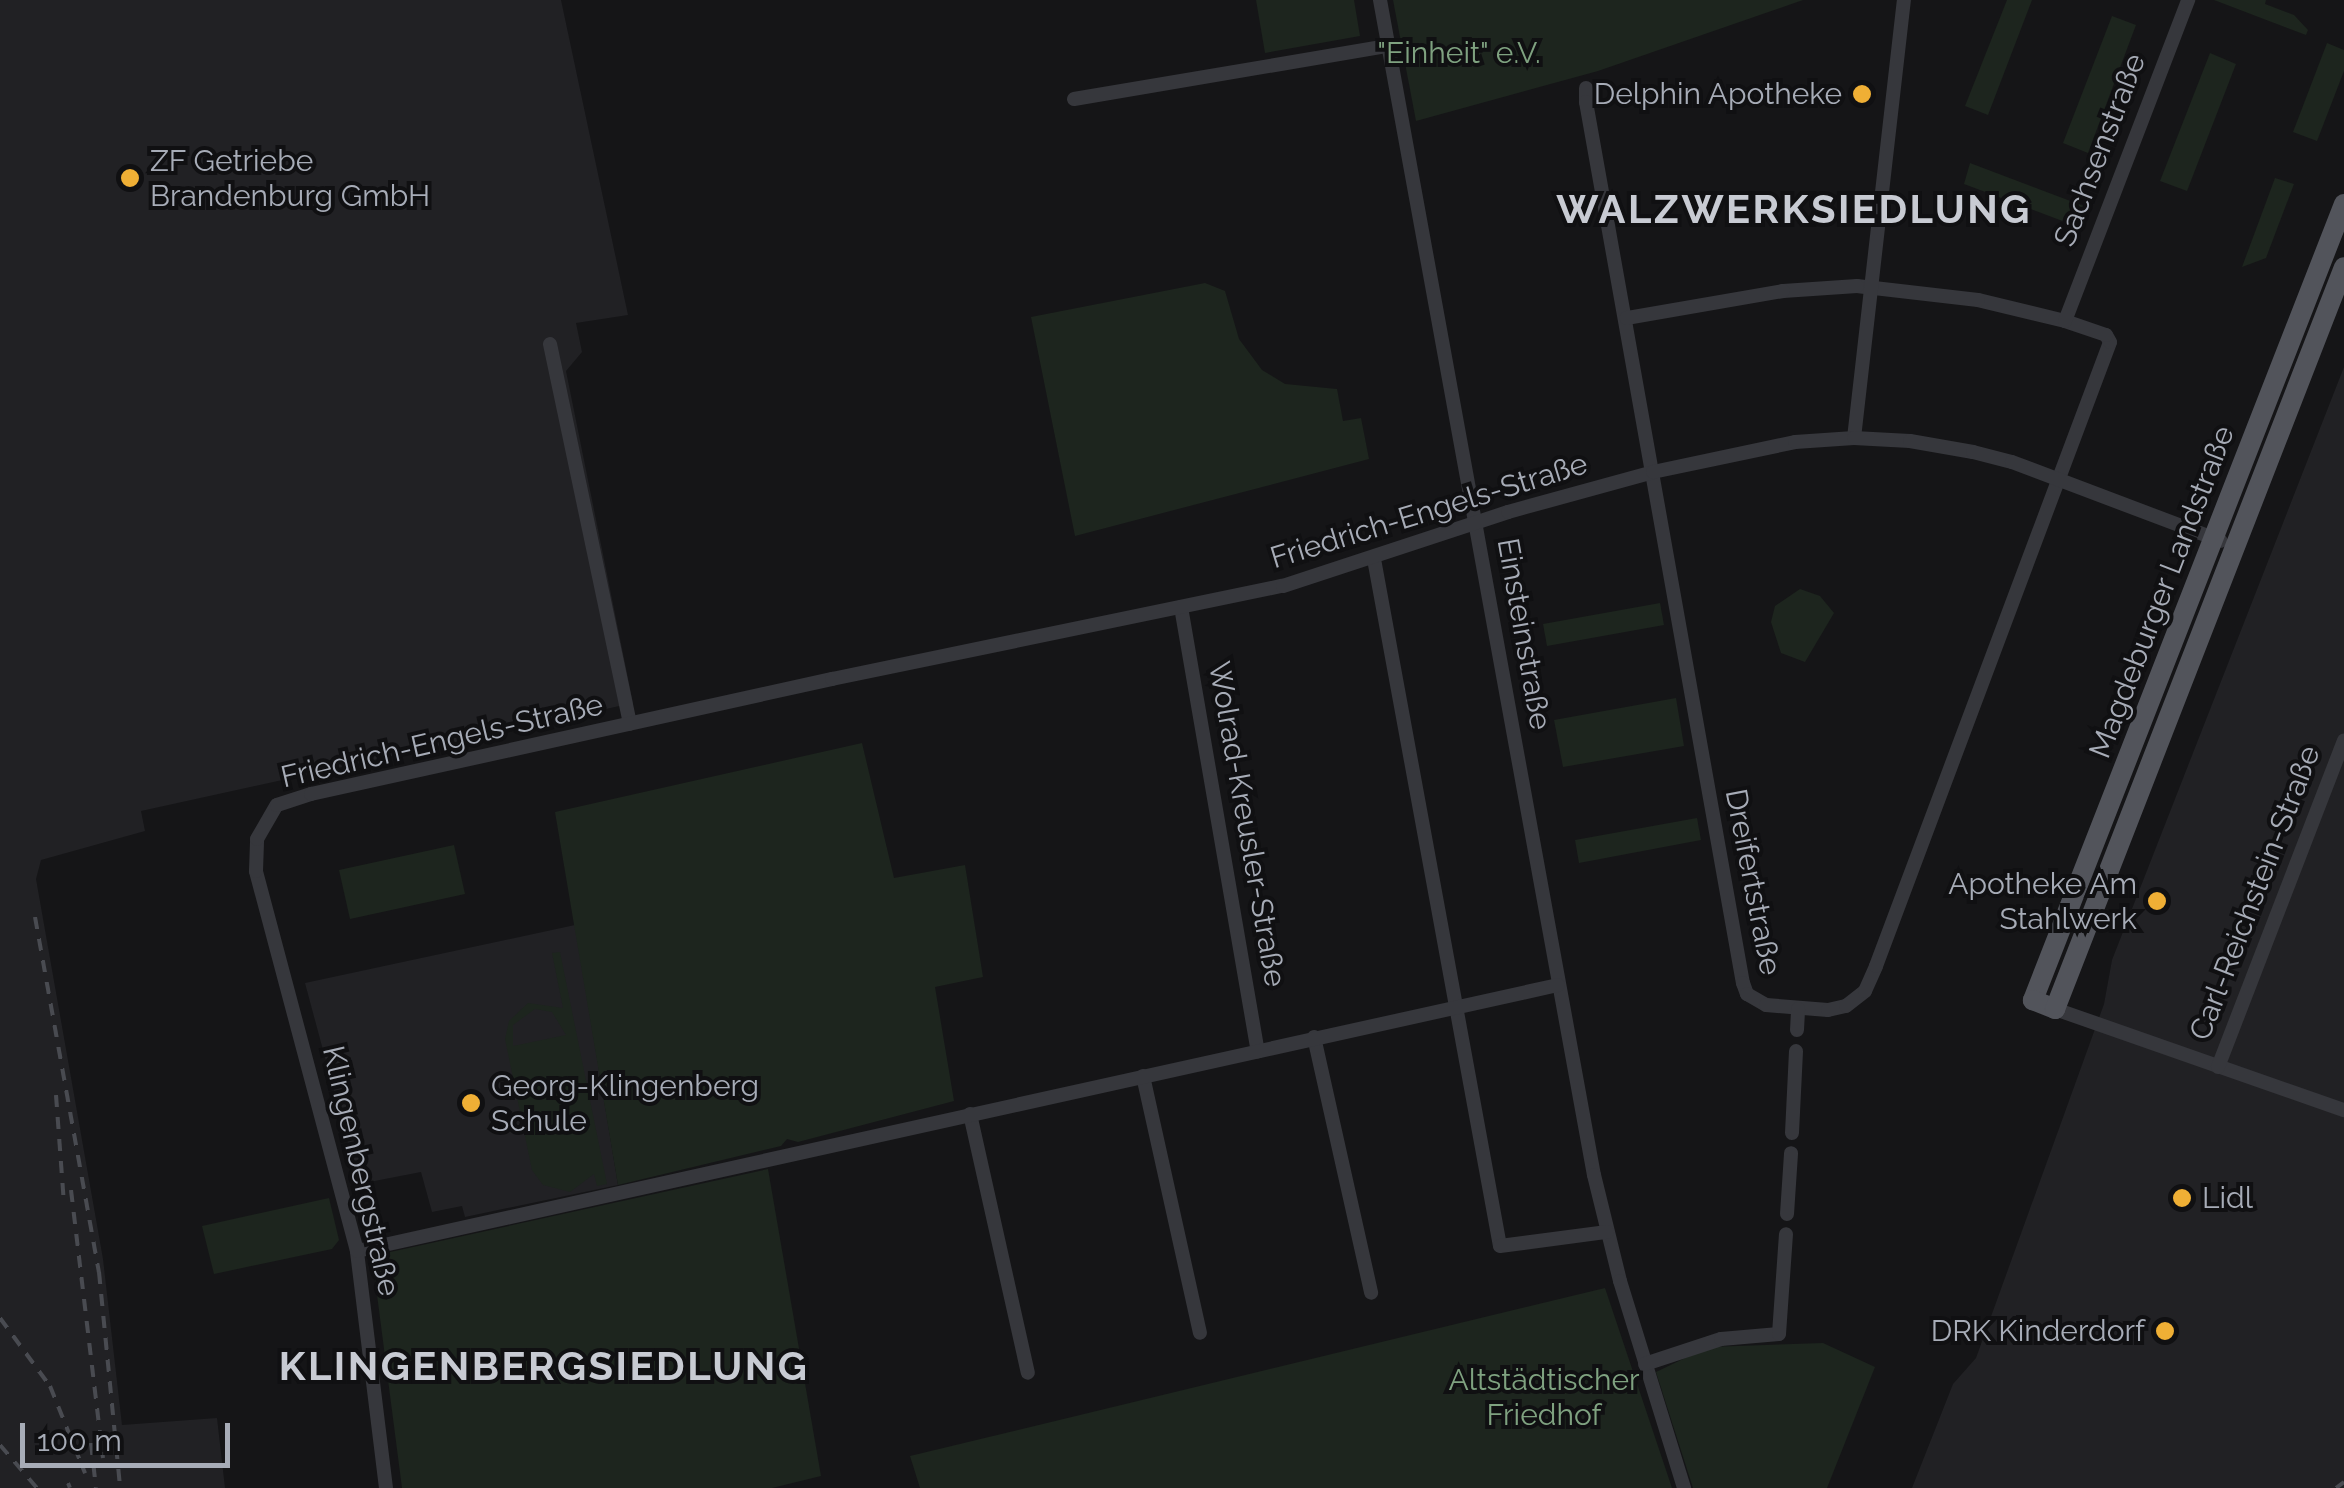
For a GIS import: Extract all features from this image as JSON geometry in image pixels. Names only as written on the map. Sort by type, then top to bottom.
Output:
[{"type":"main road","name":"Magdeburger Landstraße","points":[[2344,204],[2033,1000],[2055,1009],[2344,268]]},
{"type":"street","name":"Einsteinstraße","points":[[1380,0],[1558,985],[1608,1232],[1684,1488]]},
{"type":"street","points":[[1854,438],[1904,0]]},
{"type":"street","name":"Sachsenstraße","points":[[2064,321],[2188,0]]},
{"type":"street","points":[[1074,99],[1388,46]]},
{"type":"street","name":"Dreifertstraße","points":[[1586,88],[1742,983],[1752,999],[1798,1009],[1846,1006],[1870,981],[2110,348],[2106,335],[2064,321]]},
{"type":"street","points":[[1626,318],[1782,292],[1872,287],[1978,300],[2064,321]]},
{"type":"street","name":"Friedrich-Engels-Straße","points":[[550,344],[630,724]]},
{"type":"street","name":"Friedrich-Engels-Straße","points":[[256,871],[257,839],[277,805],[312,794],[1283,586],[1653,472],[1796,442],[1854,438],[1941,445],[2012,462],[2236,547]]},
{"type":"street","points":[[1374,559],[1500,1246],[1608,1232]]},
{"type":"street","name":"Wolrad-Kreusler-Straße","points":[[1181,606],[1258,1051]]},
{"type":"street","name":"Carl-Reichstein-Straße","points":[[2218,1067],[2344,740]]},
{"type":"street","name":"Klingenbergstraße","points":[[256,871],[358,1251],[386,1488]]},
{"type":"street","points":[[358,1251],[1558,985]]},
{"type":"street","points":[[1797,1030],[1798,1009]]},
{"type":"street","points":[[2055,1009],[2344,1110]]},
{"type":"street","points":[[1314,1037],[1371,1293]]},
{"type":"street","points":[[1792,1133],[1796,1051]]},
{"type":"street","points":[[1143,1076],[1200,1334]]},
{"type":"street","points":[[970,1114],[1028,1373]]},
{"type":"street","points":[[1787,1214],[1791,1152]]},
{"type":"street","points":[[1645,1364],[1721,1339],[1779,1334],[1786,1234]]},
{"type":"shaded area","points":[[0,0],[561,0],[628,315],[576,323],[582,352],[566,371],[633,703],[141,811],[145,831],[41,860],[36,879],[103,1259],[122,1425],[217,1418],[225,1488],[0,1488]]},
{"type":"shaded area","points":[[2344,367],[2344,1488],[1912,1488],[1953,1384],[1976,1358],[2104,1004],[2112,960]]},
{"type":"shaded area","name":"Georg-Klingenberg Schule","points":[[575,925],[618,1185],[465,1217],[462,1206],[432,1212],[421,1172],[359,1184],[305,983]]},
{"type":"green space","points":[[1256,0],[1354,0],[1360,36],[1265,53]]},
{"type":"green space","name":"\"Einheit\" e.V.","points":[[1393,0],[1803,0],[1598,71],[1416,121]]},
{"type":"green space","points":[[2007,0],[2032,0],[1988,115],[1965,106]]},
{"type":"green space","points":[[2214,0],[2266,0],[2265,4],[2294,15],[2308,30],[2306,35]]},
{"type":"green space","points":[[2112,16],[2136,25],[2088,153],[2063,143]]},
{"type":"green space","points":[[2327,43],[2344,50],[2344,71],[2317,141],[2293,132]]},
{"type":"green space","points":[[2210,53],[2236,64],[2187,191],[2160,181]]},
{"type":"green space","points":[[1970,163],[2089,208],[2081,228],[1964,184]]},
{"type":"green space","points":[[2275,178],[2294,184],[2266,258],[2242,267]]},
{"type":"green space","points":[[1205,283],[1225,291],[1239,339],[1262,370],[1285,384],[1337,389],[1343,421],[1361,418],[1369,459],[1075,536],[1031,317]]},
{"type":"green space","points":[[1800,589],[1820,596],[1834,613],[1805,662],[1781,653],[1771,622],[1775,606]]},
{"type":"green space","points":[[1660,603],[1664,625],[1547,646],[1543,624]]},
{"type":"green space","points":[[1676,698],[1684,746],[1563,767],[1554,720]]},
{"type":"green space","points":[[862,743],[894,878],[965,865],[983,977],[935,987],[954,1101],[798,1142],[787,1139],[781,1146],[618,1185],[555,812]]},
{"type":"green space","points":[[1697,818],[1701,840],[1579,863],[1575,840]]},
{"type":"green space","points":[[454,845],[465,894],[350,919],[339,870]]},
{"type":"green space","points":[[560,952],[607,1184],[597,1186],[594,1174],[570,1192],[543,1185],[532,1170],[505,1039],[509,1021],[528,1003],[563,1008],[552,953]],"holes":[[[535,1009],[552,1012],[566,1035],[513,1046],[513,1025]]]},
{"type":"green space","points":[[768,1169],[821,1476],[772,1488],[402,1488],[372,1256]]},
{"type":"green space","points":[[329,1198],[339,1240],[332,1249],[214,1274],[202,1226]]},
{"type":"green space","name":"Altstädtischer Friedhof","points":[[1605,1288],[1672,1488],[920,1488],[910,1456]]},
{"type":"green space","points":[[1823,1343],[1875,1367],[1827,1488],[1693,1488],[1656,1372],[1708,1347]]},
{"type":"railway","points":[[35,917],[99,1272],[120,1488]]},
{"type":"railway","points":[[56,1095],[64,1205]]},
{"type":"railway","points":[[71,1190],[103,1458]]},
{"type":"railway","points":[[0,1318],[50,1386],[85,1473]]},
{"type":"railway","points":[[91,1443],[96,1488]]},
{"type":"railway","points":[[0,1445],[37,1488]]},
{"type":"railway","points":[[2336,1488],[2344,1482]]},
{"type":"railway","points":[[68,1483],[70,1488]]},
{"type":"place","name":"Delphin Apotheke","points":[[1862,94]]},
{"type":"place","name":"ZF Getriebe Brandenburg GmbH","points":[[130,178]]},
{"type":"place","name":"Apotheke Am Stahlwerk","points":[[2157,901]]},
{"type":"place","name":"Georg-Klingenberg Schule","points":[[471,1103]]},
{"type":"place","name":"Lidl","points":[[2182,1198]]},
{"type":"place","name":"DRK Kinderdorf","points":[[2165,1331]]},
{"type":"district","name":"WALZWERKSIEDLUNG","points":[[1794,209]]},
{"type":"district","name":"KLINGENBERGSIEDLUNG","points":[[544,1366]]}]
